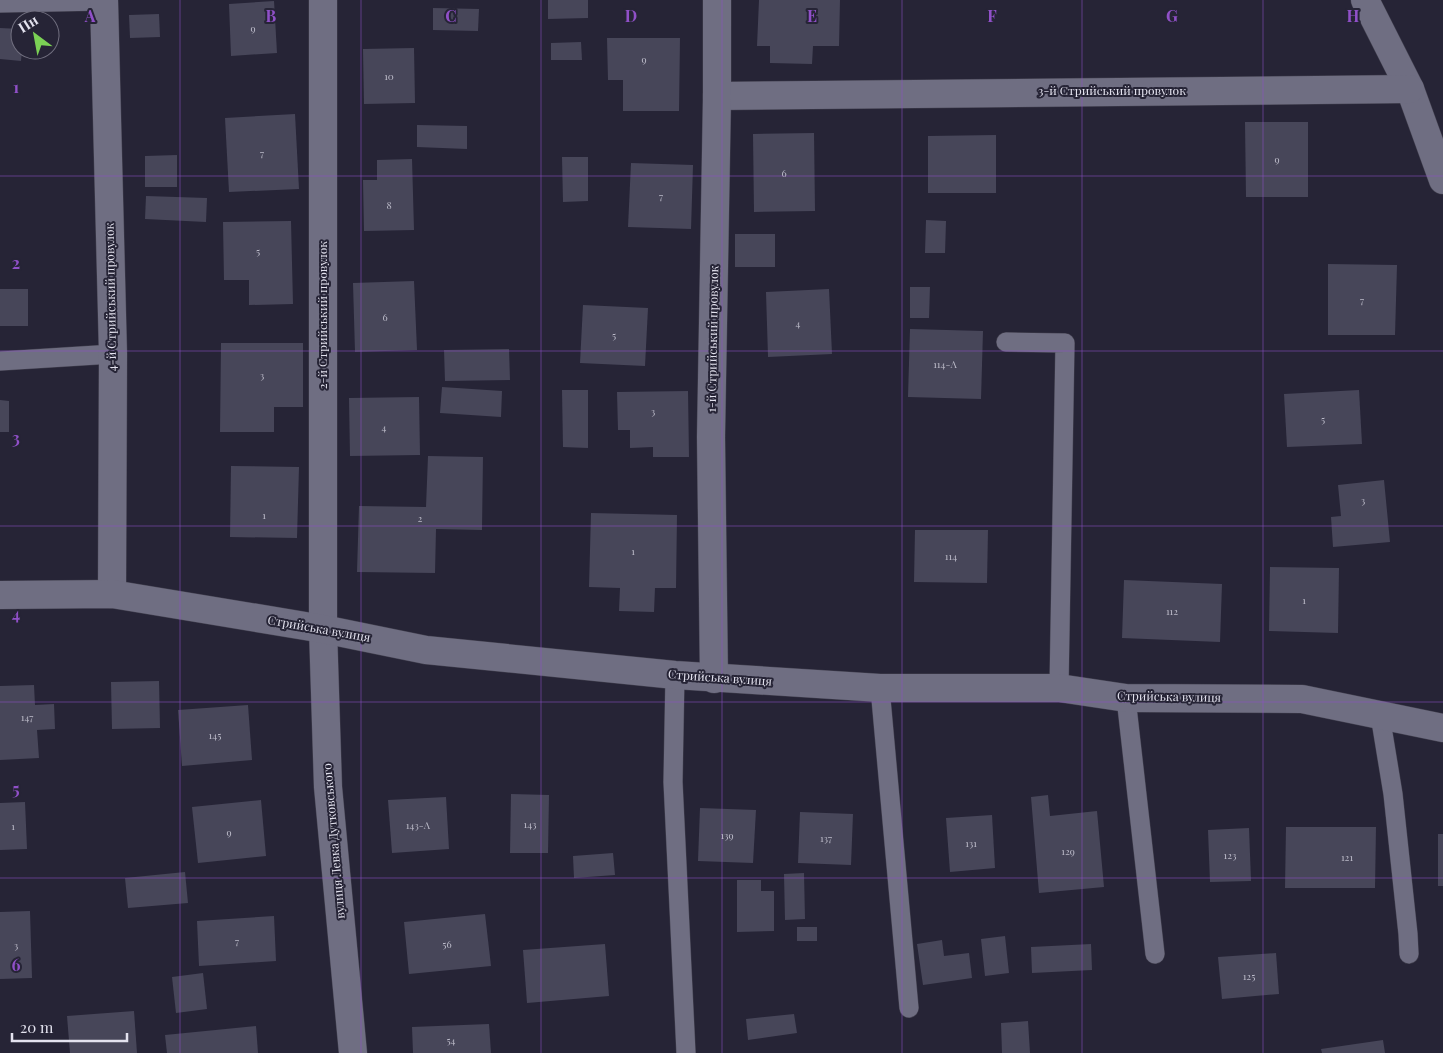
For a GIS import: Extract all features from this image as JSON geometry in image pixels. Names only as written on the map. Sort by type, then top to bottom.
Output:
[{"type":"street","name":"2-й Стрийський провулок","points":[[323,0],[323,630]]},
{"type":"street","name":"1-й Стрийський провулок","points":[[714,679],[711,437],[717,0]]},
{"type":"street","points":[[1365,0],[1410,89],[1443,180]]},
{"type":"street","name":"4-й Стрийський провулок","points":[[104,1],[113,354],[112,594]]},
{"type":"street","name":"3-й Стрийський провулок","points":[[717,96],[1410,89]]},
{"type":"street","name":"Стрийська вулиця","points":[[0,595],[112,594],[323,630],[426,650],[714,679],[880,688],[1059,688],[1126,698],[1302,699],[1443,728]]},
{"type":"street","name":"вулиця Левка Дутковського","points":[[323,630],[328,787],[353,1053]]},
{"type":"lane","points":[[0,4],[104,1]]},
{"type":"lane","points":[[1006,342],[1065,343],[1059,688]]},
{"type":"lane","points":[[0,361],[113,354]]},
{"type":"lane","points":[[675,675],[673,782],[686,1053]]},
{"type":"lane","points":[[880,688],[909,1008]]},
{"type":"lane","points":[[1126,698],[1155,954]]},
{"type":"lane","points":[[1380,715],[1394,794],[1409,954]]},
{"type":"building","points":[[548,0],[588,0],[588,18],[548,19]]},
{"type":"building","points":[[759,0],[840,0],[839,46],[813,46],[812,64],[770,63],[770,46],[757,46]]},
{"type":"building","points":[[274,1],[277,53],[231,56],[229,4]]},
{"type":"building","points":[[433,8],[479,9],[478,31],[433,30]]},
{"type":"building","points":[[159,14],[160,37],[130,38],[129,15]]},
{"type":"building","points":[[0,28],[10,28],[10,60],[0,59]]},
{"type":"building","points":[[607,38],[680,38],[679,111],[623,111],[623,80],[608,80]]},
{"type":"building","points":[[581,42],[582,60],[551,60],[551,43]]},
{"type":"building","points":[[414,48],[415,103],[364,104],[363,49]]},
{"type":"building","points":[[295,114],[299,189],[229,192],[225,118]]},
{"type":"building","points":[[1245,122],[1308,122],[1308,197],[1246,197]]},
{"type":"building","points":[[417,125],[467,126],[467,149],[417,147]]},
{"type":"building","points":[[814,133],[815,211],[754,212],[753,134]]},
{"type":"building","points":[[996,135],[996,193],[928,193],[928,136]]},
{"type":"building","points":[[177,155],[177,187],[145,187],[145,156]]},
{"type":"building","points":[[562,157],[588,157],[588,201],[563,202]]},
{"type":"building","points":[[412,159],[414,230],[364,231],[363,180],[377,180],[377,160]]},
{"type":"building","points":[[631,163],[693,165],[691,229],[628,227]]},
{"type":"building","points":[[146,196],[207,198],[206,222],[145,219]]},
{"type":"building","points":[[926,220],[946,221],[945,253],[925,253]]},
{"type":"building","points":[[291,221],[293,304],[249,305],[249,280],[224,280],[223,222]]},
{"type":"building","points":[[735,234],[775,234],[775,267],[735,267]]},
{"type":"building","points":[[1328,264],[1397,265],[1395,335],[1328,335]]},
{"type":"building","points":[[414,281],[417,350],[355,352],[353,283]]},
{"type":"building","points":[[910,287],[930,287],[929,318],[910,318]]},
{"type":"building","points":[[0,289],[28,289],[28,326],[0,326]]},
{"type":"building","points":[[829,289],[832,354],[768,357],[766,292]]},
{"type":"building","points":[[583,305],[648,308],[645,366],[580,363]]},
{"type":"building","points":[[910,329],[983,331],[981,399],[908,397]]},
{"type":"building","points":[[221,343],[303,343],[303,407],[274,407],[274,432],[220,432]]},
{"type":"building","points":[[509,349],[510,380],[445,381],[444,350]]},
{"type":"building","points":[[442,387],[502,391],[501,417],[440,413]]},
{"type":"building","points":[[562,390],[588,390],[588,448],[563,447]]},
{"type":"building","points":[[1359,390],[1362,444],[1287,447],[1284,394]]},
{"type":"building","points":[[688,391],[689,457],[653,457],[653,447],[630,448],[630,430],[618,430],[617,392]]},
{"type":"building","points":[[419,397],[420,455],[350,456],[349,398]]},
{"type":"building","points":[[0,400],[9,401],[9,432],[0,432]]},
{"type":"building","points":[[428,456],[483,457],[482,530],[436,529],[435,573],[357,572],[359,506],[426,507]]},
{"type":"building","points":[[231,466],[299,467],[297,538],[230,537]]},
{"type":"building","points":[[1384,480],[1390,542],[1333,547],[1331,517],[1341,516],[1338,485]]},
{"type":"building","points":[[591,513],[677,515],[676,588],[655,588],[654,612],[619,611],[620,588],[589,587]]},
{"type":"building","points":[[915,530],[988,530],[987,583],[914,582]]},
{"type":"building","points":[[1270,567],[1339,568],[1338,633],[1269,631]]},
{"type":"building","points":[[1124,580],[1222,584],[1220,642],[1122,638]]},
{"type":"building","points":[[159,681],[160,728],[112,729],[111,682]]},
{"type":"building","points":[[34,685],[35,705],[54,704],[55,729],[37,730],[39,758],[0,760],[0,686]]},
{"type":"building","points":[[248,705],[252,760],[182,766],[178,710]]},
{"type":"building","points":[[511,794],[549,795],[548,853],[510,853]]},
{"type":"building","points":[[1048,795],[1050,816],[1097,811],[1104,887],[1039,893],[1031,797]]},
{"type":"building","points":[[446,797],[449,849],[392,853],[388,800]]},
{"type":"building","points":[[261,800],[266,856],[198,863],[192,807]]},
{"type":"building","points":[[25,802],[27,849],[0,850],[0,803]]},
{"type":"building","points":[[700,808],[756,810],[753,863],[698,861]]},
{"type":"building","points":[[800,812],[853,814],[851,865],[798,863]]},
{"type":"building","points":[[992,815],[995,868],[950,872],[946,818]]},
{"type":"building","points":[[1286,827],[1376,827],[1375,888],[1285,888]]},
{"type":"building","points":[[1249,828],[1251,881],[1210,882],[1208,830]]},
{"type":"building","points":[[1438,834],[1443,834],[1443,886],[1438,886]]},
{"type":"building","points":[[613,853],[615,875],[574,878],[573,856]]},
{"type":"building","points":[[185,872],[188,903],[128,908],[125,878]]},
{"type":"building","points":[[804,873],[805,919],[785,920],[784,874]]},
{"type":"building","points":[[737,880],[761,880],[761,891],[774,891],[774,931],[737,932]]},
{"type":"building","points":[[30,911],[32,978],[0,979],[0,912]]},
{"type":"building","points":[[485,914],[491,966],[409,974],[404,922]]},
{"type":"building","points":[[274,916],[276,961],[199,966],[197,921]]},
{"type":"building","points":[[797,927],[817,927],[817,941],[797,941]]},
{"type":"building","points":[[1005,936],[1009,973],[985,976],[981,939]]},
{"type":"building","points":[[942,940],[944,956],[969,953],[972,978],[923,985],[917,944]]},
{"type":"building","points":[[605,944],[609,996],[527,1003],[523,950]]},
{"type":"building","points":[[1091,944],[1092,970],[1032,973],[1031,947]]},
{"type":"building","points":[[1276,953],[1279,994],[1222,999],[1218,957]]},
{"type":"building","points":[[203,973],[207,1009],[176,1013],[172,977]]},
{"type":"building","points":[[134,1011],[137,1053],[70,1053],[67,1016]]},
{"type":"building","points":[[794,1014],[797,1033],[748,1040],[746,1019]]},
{"type":"building","points":[[1028,1021],[1030,1053],[1002,1053],[1001,1023]]},
{"type":"building","points":[[489,1024],[491,1053],[413,1053],[412,1027]]},
{"type":"building","points":[[256,1026],[258,1053],[167,1053],[165,1035]]},
{"type":"building","points":[[1383,1040],[1385,1053],[1322,1053],[1321,1049]]}]
